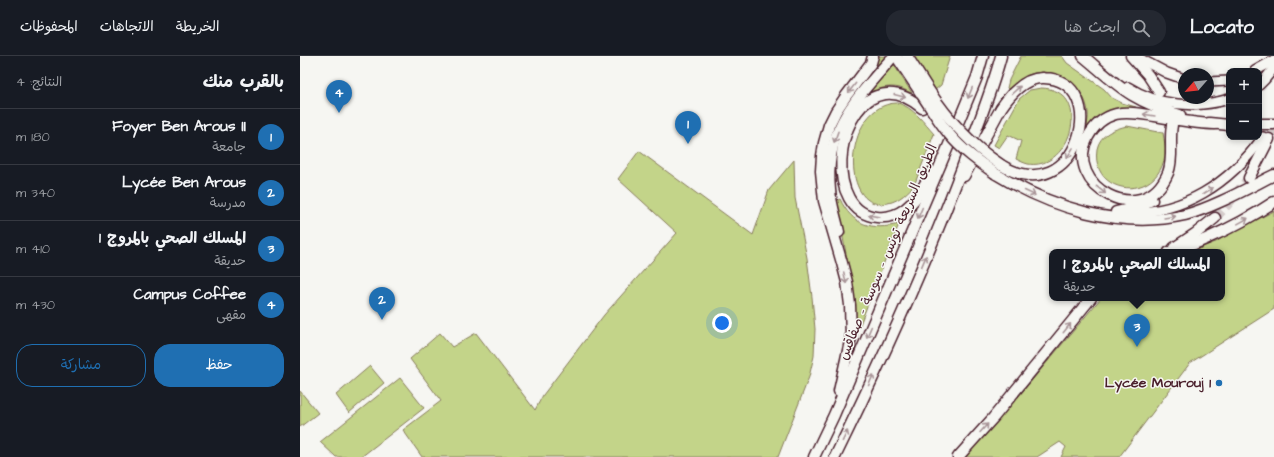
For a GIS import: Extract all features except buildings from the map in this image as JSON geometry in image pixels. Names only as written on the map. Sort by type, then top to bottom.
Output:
[{"type":"highway","points":[[834,415],[851,337],[850,305],[842,263],[824,201],[821,171],[823,150],[829,125],[836,111],[869,66],[873,56]]},
{"type":"highway","points":[[907,56],[948,133],[958,144]]},
{"type":"highway","name":"الطريق السريعة تونس - سوسة - صفاقس","points":[[814,457],[834,415],[948,147],[977,77],[983,56]]},
{"type":"highway","points":[[835,457],[917,279],[947,207],[994,80],[1001,56]]},
{"type":"highway","points":[[1083,56],[1132,95],[1145,102],[1167,111],[1226,126]]},
{"type":"highway","points":[[1131,56],[1159,92]]},
{"type":"highway","points":[[842,263],[842,245],[830,192],[830,160],[833,145],[844,118],[852,105],[893,58],[939,106],[960,131],[1016,187],[1054,204],[1115,218],[1155,219],[1185,214],[1212,205],[1274,175]]},
{"type":"highway","points":[[947,207],[1001,108],[1008,98],[1021,85],[1038,78],[1059,81],[1073,92],[1081,108],[1081,121],[1077,139],[1067,159],[1059,167],[1034,176],[998,170],[970,155],[943,132],[922,108],[909,99],[892,94],[876,97],[860,107],[848,127],[842,153],[842,179],[846,192],[857,208],[868,215],[884,218],[900,213],[908,207],[917,196],[948,147]]},
{"type":"highway","points":[[1116,212],[1137,207],[1149,202],[1160,194],[1168,184],[1175,168],[1177,153],[1175,131],[1172,125],[1170,168],[1162,182],[1151,193],[1135,200],[1118,199],[1101,191],[1092,182],[1084,164],[1084,145],[1094,127],[1110,116],[1128,113],[1201,124],[1215,124]]},
{"type":"highway","points":[[1262,124],[1274,124]]},
{"type":"highway","points":[[1249,178],[1266,138]]},
{"type":"highway","points":[[1181,249],[1189,247],[1223,231],[1252,216],[1274,202]]},
{"type":"highway","points":[[1173,249],[1196,234],[1216,218]]},
{"type":"highway","points":[[958,457],[993,418],[1089,301]]},
{"type":"main road","points":[[1135,56],[1167,74],[1178,77]]},
{"type":"main road","points":[[1260,68],[1274,60]]},
{"type":"main road","points":[[1262,82],[1274,68]]},
{"type":"main road","points":[[1107,76],[1145,96],[1170,103],[1197,104],[1226,100]]},
{"type":"main road","points":[[1214,82],[1226,81]]},
{"type":"main road","points":[[1089,213],[1142,213],[1161,210],[1183,203],[1215,187],[1234,172],[1266,138]]},
{"type":"green space","points":[[877,56],[887,56],[866,79],[873,68]]},
{"type":"green space","points":[[913,56],[950,56],[941,85],[935,90]]},
{"type":"green space","points":[[1021,56],[1062,56],[1067,63],[1104,89],[1112,98],[1136,107],[1136,109],[1091,125],[1086,130],[1088,114],[1086,103],[1076,86],[1068,80],[1050,73],[1041,72],[1028,75],[1009,90],[1007,88],[1009,80]]},
{"type":"green space","points":[[894,65],[912,93],[900,88],[887,87],[867,94],[867,93]]},
{"type":"green space","points":[[1041,88],[1057,92],[1068,101],[1072,114],[1071,129],[1065,143],[1056,155],[1043,163],[1028,164],[1016,159],[1021,141],[1008,135],[999,148],[994,145],[1019,99],[1030,90]]},
{"type":"green space","points":[[898,103],[909,108],[934,134],[915,183],[910,190],[892,202],[872,202],[861,192],[855,177],[854,158],[857,138],[866,120],[879,108]]},
{"type":"green space","points":[[1127,126],[1163,133],[1165,155],[1160,170],[1150,181],[1139,187],[1126,188],[1114,184],[1104,177],[1098,165],[1097,149],[1101,140],[1108,133]]},
{"type":"green space","points":[[639,151],[753,235],[769,190],[794,160],[795,198],[807,258],[812,297],[815,329],[814,356],[809,377],[778,457],[422,457],[403,430],[441,401],[410,359],[440,333],[452,347],[476,333],[535,410],[543,395],[604,315],[677,233],[618,179]]},
{"type":"green space","points":[[840,199],[850,215],[864,224],[880,227],[899,224],[859,327],[856,326],[854,295],[836,201]]},
{"type":"green space","points":[[1274,211],[1274,309],[1190,363],[1119,457],[1061,457],[1066,447],[1060,442],[1037,457],[964,457],[1011,405],[1098,301],[1225,301],[1225,249],[1194,249],[1216,242],[1228,234]]},
{"type":"green space","points":[[370,366],[384,383],[349,413],[336,395]]},
{"type":"green space","points":[[400,378],[424,408],[361,457],[336,457],[320,442]]},
{"type":"green space","points":[[300,391],[318,413],[300,427]]},
{"type":"tunnel","points":[[1269,139],[1274,125]]},
{"type":"tunnel","points":[[1215,218],[1249,178]]},
{"type":"place","name":"Campus Coffee","points":[[339,113]]},
{"type":"place","name":"Foyer Ben Arous II","points":[[688,144]]},
{"type":"place","name":"Lycée Ben Arous","points":[[382,320]]},
{"type":"place","name":"المسلك الصحي بالمروج 1","points":[[1137,347]]},
{"type":"place","name":"Lycée Mourouj 1","points":[[1219,383]]}]
